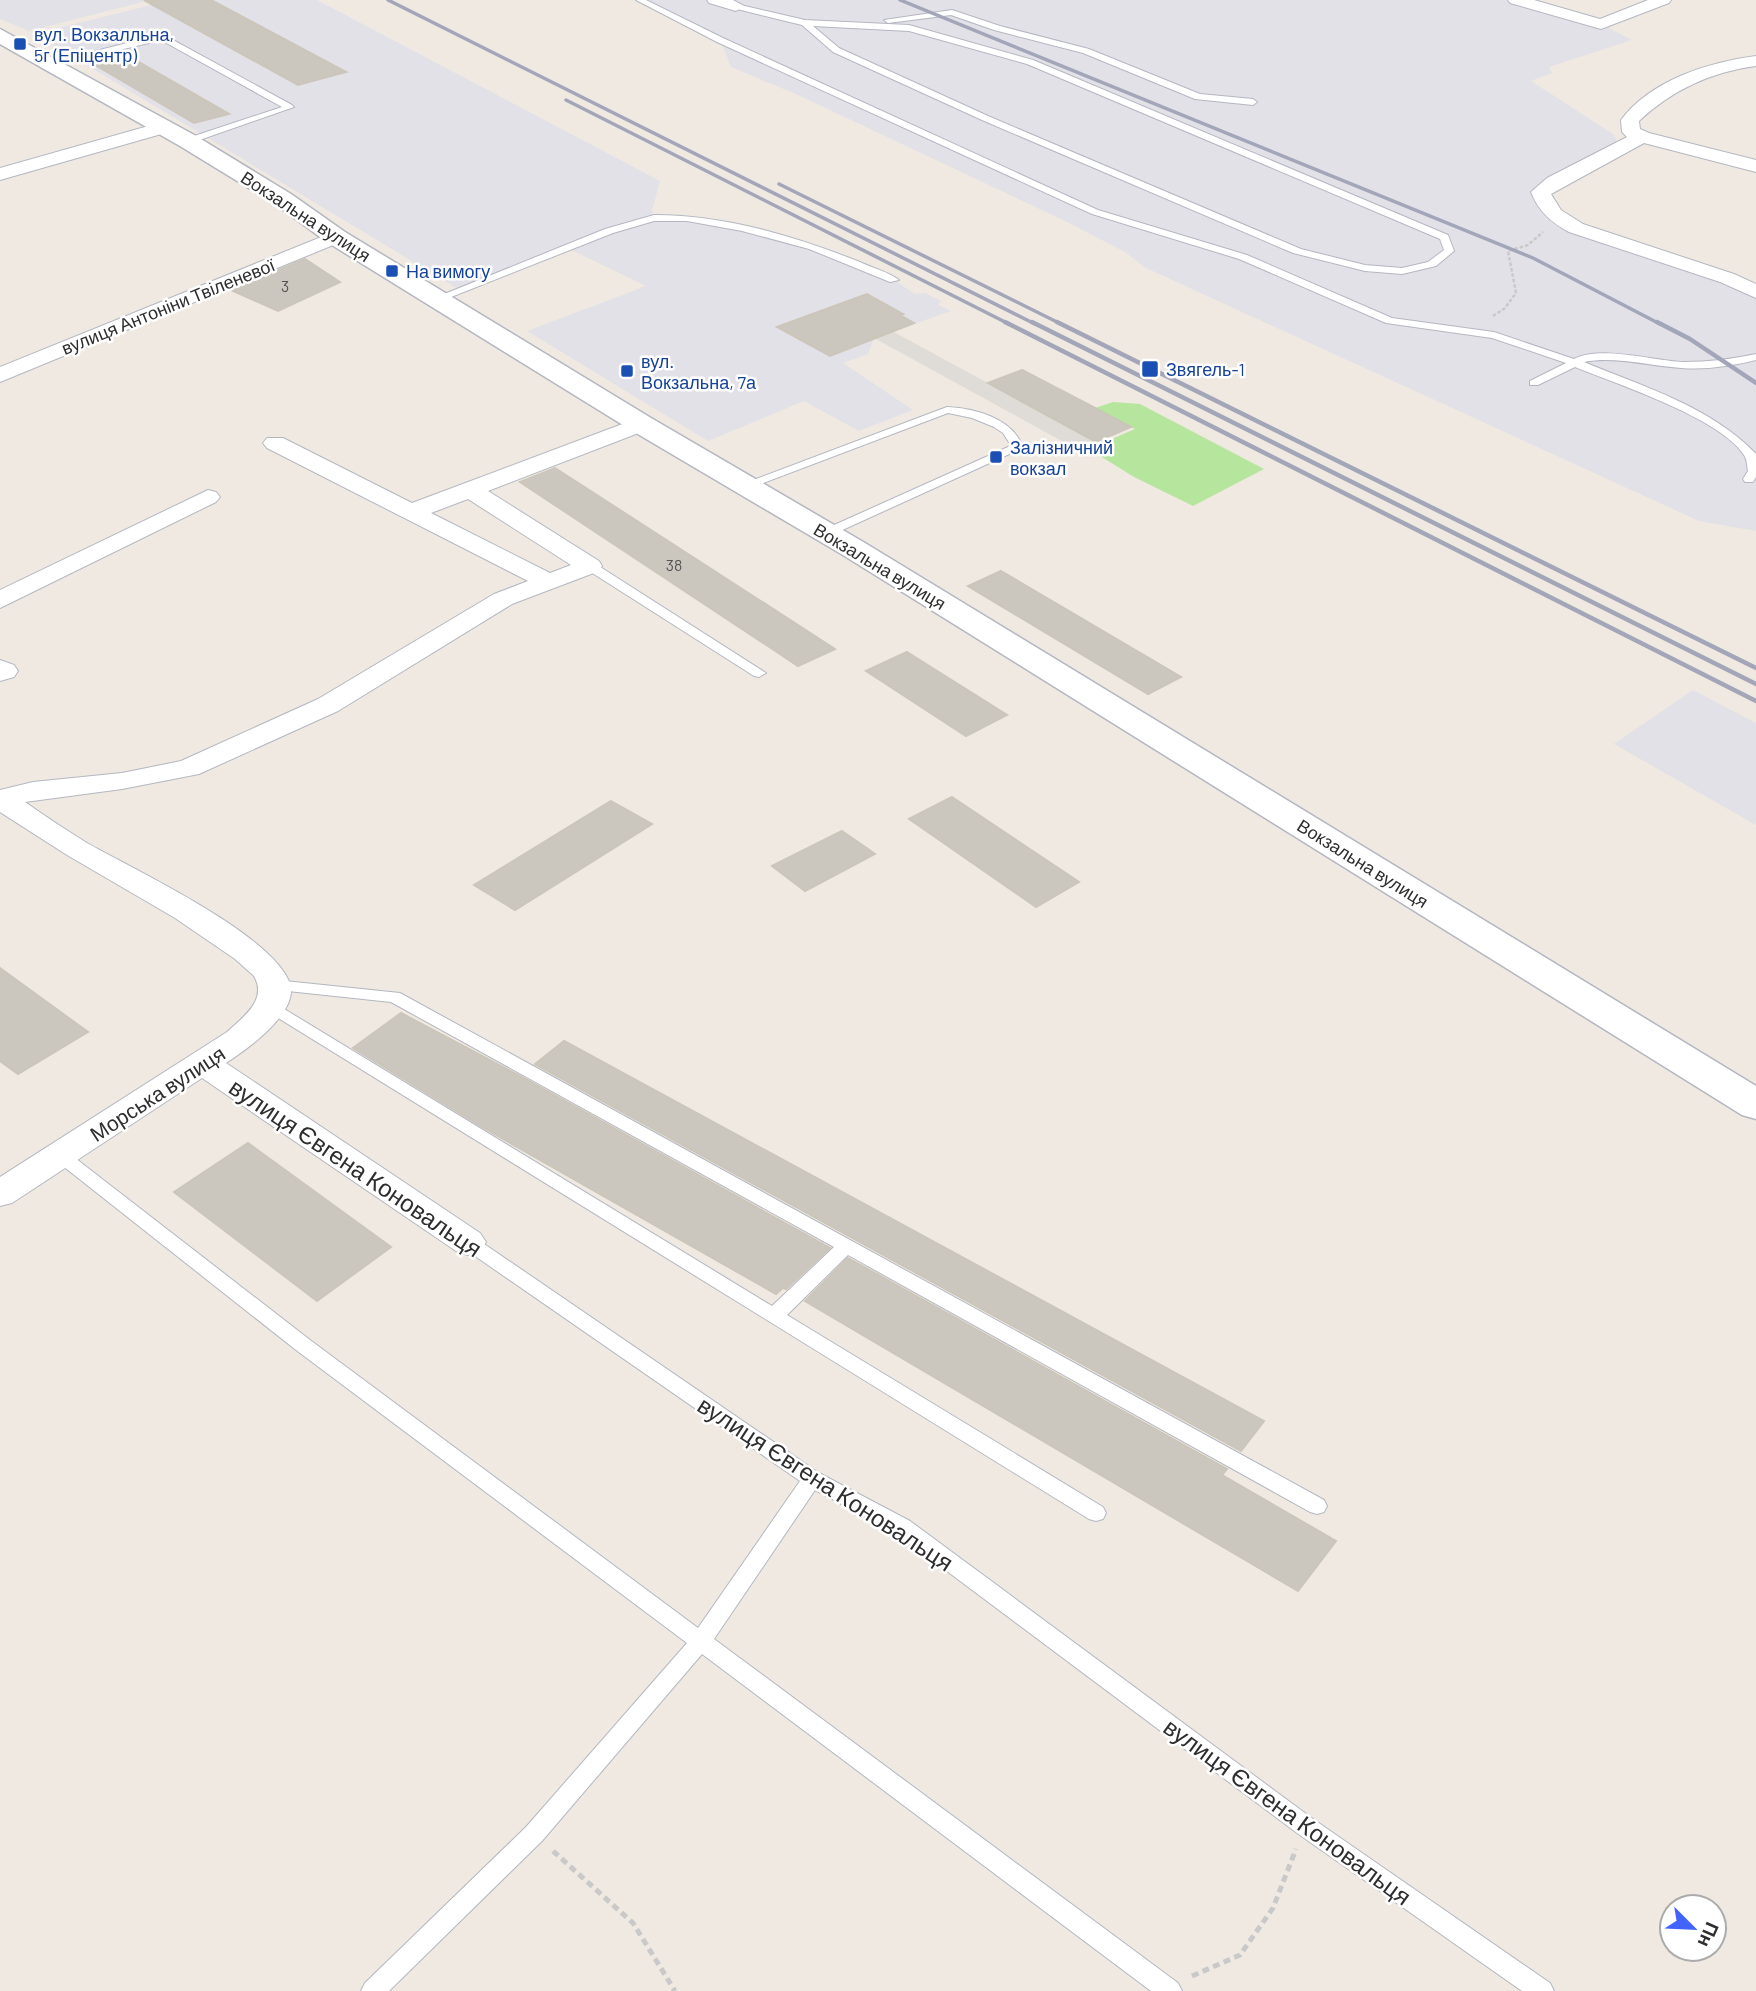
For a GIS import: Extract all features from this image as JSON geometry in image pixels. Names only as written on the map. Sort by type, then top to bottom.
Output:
[{"type":"street","points":[[715,0],[736,6]]},
{"type":"street","points":[[1516,0],[1601,24],[1663,0]]},
{"type":"street","name":"Вокзальна вулиця","points":[[0,35],[166,127],[283,199],[336,237],[641,424],[827,533],[1756,1104]]},
{"type":"street","points":[[1756,61],[1731,64],[1666,92],[1642,107],[1630,120],[1631,132],[1642,137],[1756,166]]},
{"type":"street","points":[[0,174],[166,127]]},
{"type":"street","points":[[1642,137],[1554,182],[1541,192],[1543,200],[1562,222],[1727,278],[1756,292]]},
{"type":"street","name":"вулиця Антоніни Твіленевої","points":[[0,375],[336,237]]},
{"type":"street","points":[[410,512],[641,424]]},
{"type":"street","points":[[275,443],[549,582]]},
{"type":"street","points":[[470,490],[590,566]]},
{"type":"street","points":[[0,600],[208,497]]},
{"type":"street","points":[[1,800],[33,791],[122,781],[188,768],[328,705],[503,599],[590,566]]},
{"type":"street","points":[[0,668],[5,671],[0,673]]},
{"type":"street","points":[[1,800],[75,848],[167,898],[270,987]]},
{"type":"street","name":"Морська вулиця","points":[[0,1194],[238,1040],[270,987]]},
{"type":"street","name":"вулиця Євгена Коновальця","points":[[203,1063],[468,1242]]},
{"type":"lane","points":[[640,0],[720,40],[1095,212],[1243,257],[1390,321],[1494,335],[1574,363],[1689,409],[1727,433],[1751,455],[1754,471],[1749,479]]},
{"type":"lane","points":[[736,6],[804,23],[909,28],[1030,62],[1444,237],[1449,251],[1430,265],[1394,271],[1343,265],[1297,251],[985,118],[836,50],[804,23]]},
{"type":"lane","points":[[862,25],[952,12],[996,28],[1086,51],[1198,97],[1253,102]]},
{"type":"lane","points":[[53,63],[162,37],[289,107],[188,141]]},
{"type":"lane","points":[[437,299],[609,231],[654,219],[687,218],[743,228],[813,247],[894,280]]},
{"type":"lane","points":[[1534,383],[1584,358],[1624,358],[1683,365],[1735,362],[1756,357]]},
{"type":"lane","points":[[746,485],[947,410],[965,411],[985,419],[1010,432],[1016,439],[1012,449],[827,533]]},
{"type":"lane","points":[[590,566],[759,673]]},
{"type":"lane","points":[[270,987],[394,997],[1317,1506]]},
{"type":"lane","points":[[270,987],[774,1316],[1096,1513]]},
{"type":"lane","points":[[60,1155],[303,1345],[1168,1989]]},
{"type":"lane","name":"вулиця Євгена Коновальця","points":[[468,1242],[812,1479],[903,1527],[1305,1826],[1542,1991]]},
{"type":"lane","points":[[774,1316],[846,1246]]},
{"type":"lane","points":[[373,1991],[534,1834],[701,1641],[812,1479]]},
{"type":"path","points":[[1440,328],[1483,321],[1505,309],[1516,293],[1508,251],[1528,245],[1536,236],[1562,222]]},
{"type":"path","points":[[1168,1989],[1240,1955],[1273,1908],[1305,1826]]},
{"type":"path","points":[[534,1834],[633,1923],[674,1991]]},
{"type":"shaded area","points":[[0,0],[150,0],[29,31],[0,19]]},
{"type":"shaded area","points":[[171,0],[317,0],[660,181],[652,211],[654,218],[687,218],[813,247],[894,280],[915,294],[925,293],[941,301],[938,305],[951,311],[874,338],[868,354],[843,363],[913,410],[859,431],[804,401],[708,441],[527,331],[646,286],[567,248],[460,290],[35,34]]},
{"type":"shaded area","points":[[640,0],[1515,0],[1601,24],[1632,40],[1549,67],[1552,73],[1531,81],[1613,134],[1621,148],[1541,192],[1562,222],[1756,292],[1756,531],[1699,521],[1146,268],[1125,252],[1065,221],[798,95],[731,67],[720,40]]},
{"type":"shaded area","points":[[892,331],[1100,444],[1089,449],[1075,441],[1067,444],[874,338]]},
{"type":"shaded area","points":[[1693,690],[1756,723],[1756,825],[1614,744]]},
{"type":"green space","points":[[1113,402],[1140,404],[1264,469],[1193,506],[1134,477],[1089,449],[1135,429],[1095,408]]},
{"type":"building","points":[[144,0],[211,0],[346,72],[298,85]]},
{"type":"building","points":[[125,54],[229,114],[194,123],[92,63]]},
{"type":"building","points":[[305,259],[340,282],[278,311],[231,290]]},
{"type":"building","points":[[867,294],[914,323],[830,356],[777,327]]},
{"type":"building","points":[[1022,370],[1131,427],[1096,442],[988,383]]},
{"type":"building","points":[[555,468],[835,649],[798,666],[520,482]]},
{"type":"building","points":[[1001,571],[1181,677],[1148,694],[968,586]]},
{"type":"building","points":[[907,652],[1007,715],[966,736],[866,671]]},
{"type":"building","points":[[952,797],[1079,882],[1036,907],[909,819]]},
{"type":"building","points":[[611,801],[652,824],[515,910],[474,885]]},
{"type":"building","points":[[842,831],[875,854],[805,891],[772,866]]},
{"type":"building","points":[[0,968],[88,1032],[18,1074],[0,1061]]},
{"type":"building","points":[[401,1013],[830,1248],[786,1289],[783,1288],[776,1294],[482,1127],[353,1048]]},
{"type":"building","points":[[564,1041],[1264,1421],[1241,1451],[535,1064]]},
{"type":"building","points":[[248,1143],[391,1247],[317,1301],[174,1192]]},
{"type":"building","points":[[848,1258],[1227,1469],[1222,1475],[1336,1541],[1298,1591],[805,1301]]},
{"type":"railway","points":[[388,0],[1035,324]]},
{"type":"railway","points":[[900,0],[1533,258],[1660,324]]},
{"type":"railway","points":[[566,100],[1009,324]]},
{"type":"railway","points":[[779,184],[1061,324]]},
{"type":"railway","points":[[1005,322],[1756,701]]},
{"type":"railway","points":[[1032,322],[1756,684]]},
{"type":"railway","points":[[1057,322],[1756,668]]},
{"type":"railway","points":[[1657,322],[1690,339],[1756,383]]},
{"type":"place","name":"вул. Вокзалльна, 5г (Епіцентр)","points":[[20,44]]},
{"type":"place","name":"На вимогу","points":[[392,271]]},
{"type":"place","name":"Звягель-1","points":[[1150,369]]},
{"type":"place","name":"вул. Вокзальна, 7а","points":[[627,371]]},
{"type":"place","name":"Залізничний вокзал","points":[[996,457]]}]
